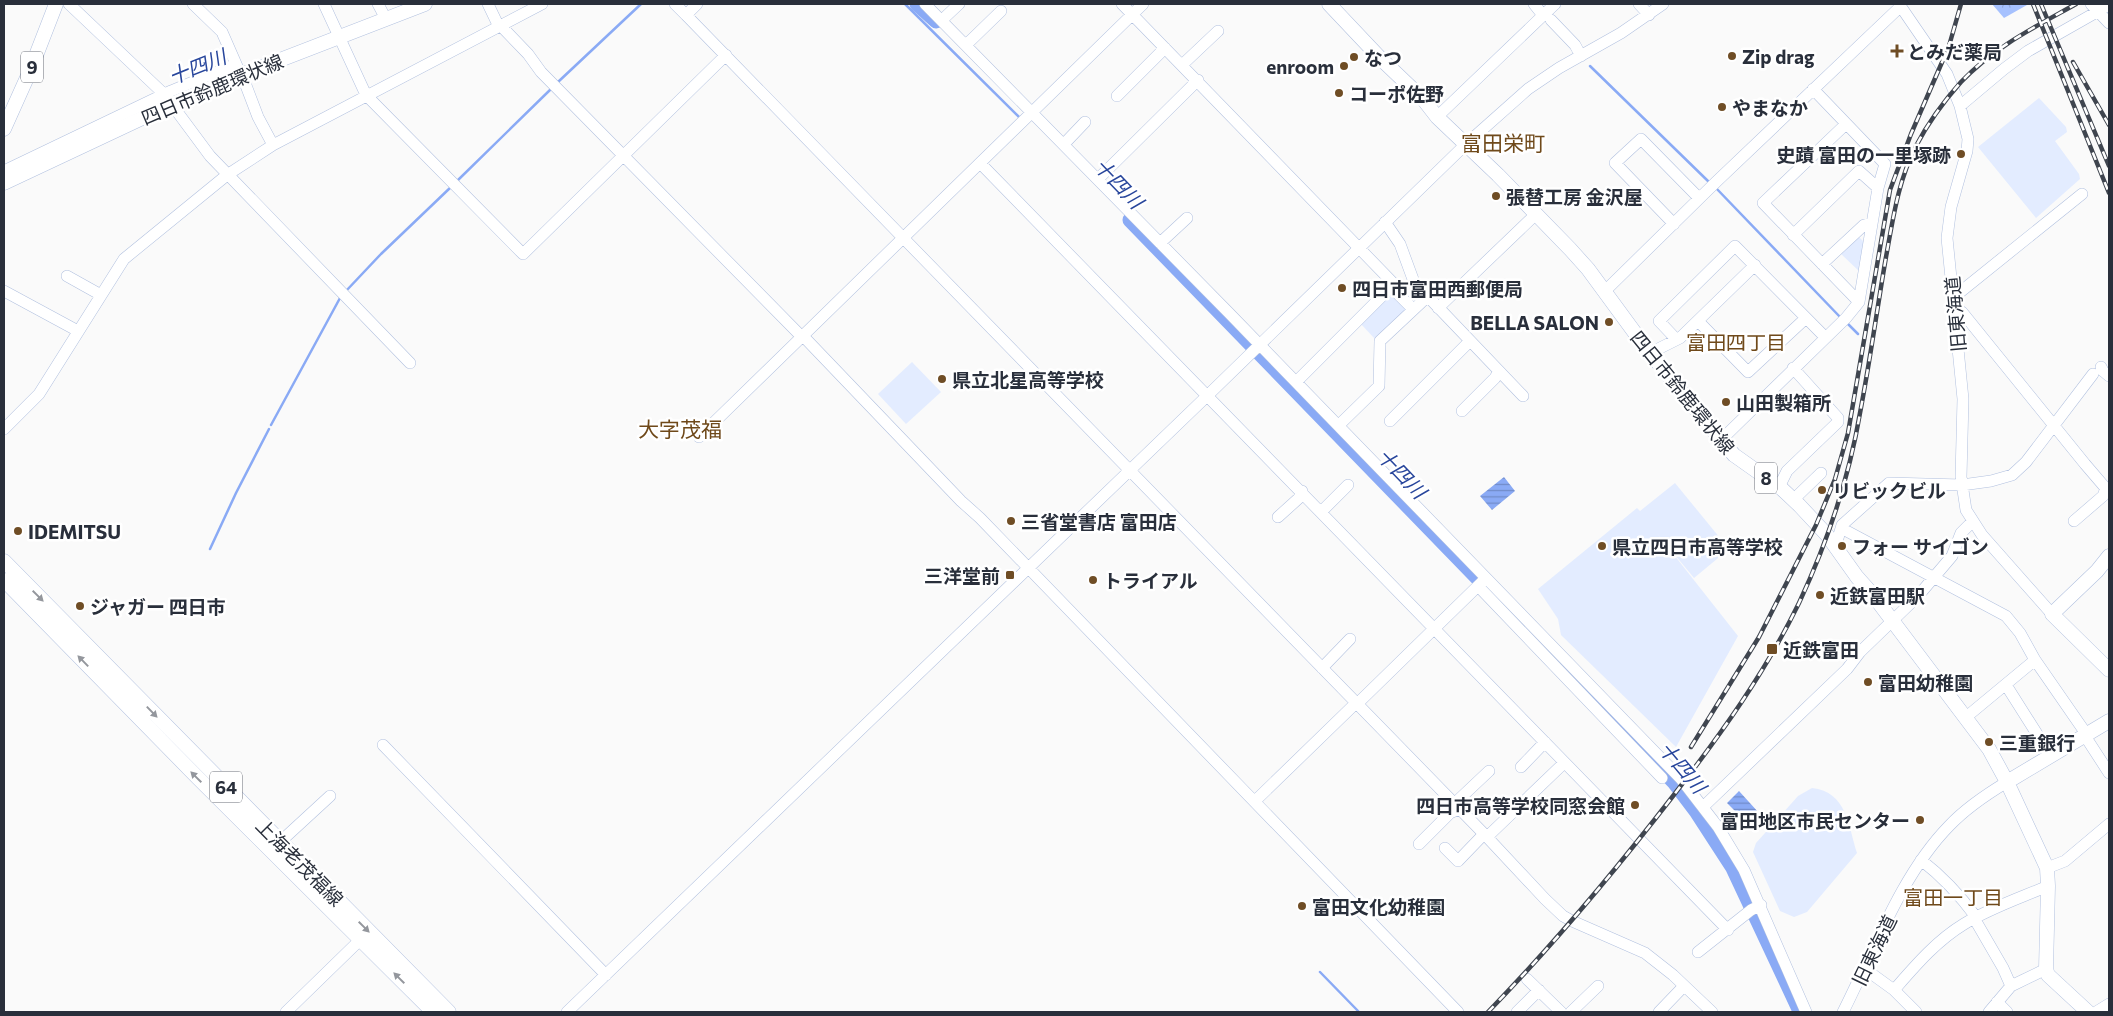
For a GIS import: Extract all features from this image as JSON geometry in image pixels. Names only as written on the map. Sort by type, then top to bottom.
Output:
[{"type":"main road","name":"9","points":[[4,130],[30,71],[56,4]]},
{"type":"main road","name":"四日市鈴鹿環状線","points":[[4,184],[32,163],[167,99],[239,70],[339,34],[382,13],[425,4]]},
{"type":"main road","name":"四日市鈴鹿環状線","points":[[1332,5],[1423,99],[1437,117],[1498,175],[1588,268],[1650,353],[1734,455],[1793,500],[1826,535],[1989,750],[2007,782],[2046,868],[2048,886],[2046,969]]},
{"type":"main road","points":[[2109,556],[2092,576],[2052,614],[2109,670]]},
{"type":"main road","name":"上海老茂福線","points":[[4,561],[449,1012]]},
{"type":"main road","name":"上海老茂福線","points":[[4,580],[198,778],[433,1012]]},
{"type":"main road","points":[[2007,782],[2109,721]]},
{"type":"main road","points":[[2046,969],[2048,975],[2088,1012]]},
{"type":"street","points":[[69,4],[167,99],[210,156],[227,175],[410,363]]},
{"type":"street","points":[[193,4],[222,32],[258,117],[273,145]]},
{"type":"street","points":[[324,4],[366,95],[523,254],[726,55]]},
{"type":"street","points":[[488,4],[500,27],[528,54],[541,72],[802,336],[1458,1012]]},
{"type":"street","points":[[4,429],[39,394],[128,254],[162,230],[227,175],[273,145],[542,4]]},
{"type":"street","points":[[675,4],[904,237],[1563,916],[1645,953],[1712,1012]]},
{"type":"street","points":[[686,15],[698,4]]},
{"type":"street","points":[[942,20],[959,4]]},
{"type":"street","points":[[1122,4],[1198,80],[1394,284],[1296,382]]},
{"type":"street","points":[[700,437],[1143,4]]},
{"type":"street","points":[[1534,4],[1575,45],[1581,56]]},
{"type":"street","points":[[1437,117],[1547,17],[1555,4]]},
{"type":"street","points":[[1639,4],[1649,14]]},
{"type":"street","points":[[567,1012],[1259,346],[1385,222],[1516,98],[1663,4]]},
{"type":"street","points":[[930,5],[1030,114],[1064,144],[1412,503],[1662,778]]},
{"type":"street","points":[[1605,291],[1712,185],[1900,5]]},
{"type":"street","name":"旧東海道","points":[[1900,5],[1947,74],[1960,106],[1968,138],[1948,222],[1947,238],[1955,303],[1963,399],[1962,485],[1966,510],[1972,522],[2052,614]]},
{"type":"street","points":[[1960,106],[2028,51],[2095,7],[2109,5]]},
{"type":"street","points":[[2095,7],[2109,23]]},
{"type":"street","points":[[967,44],[1001,11]]},
{"type":"street","points":[[1182,65],[1218,31]]},
{"type":"street","points":[[1117,96],[1165,48]]},
{"type":"street","points":[[1098,179],[1198,80]]},
{"type":"street","points":[[1721,440],[1859,302],[1878,188],[1885,164],[1813,89]]},
{"type":"street","points":[[1064,144],[1085,122]]},
{"type":"street","points":[[1846,124],[1763,203],[1859,302]]},
{"type":"street","points":[[1674,224],[1615,163],[1641,139],[1699,198]]},
{"type":"street","points":[[4,171],[32,163]]},
{"type":"street","points":[[980,163],[1728,930]]},
{"type":"street","points":[[1793,235],[1859,171],[1878,188]]},
{"type":"street","points":[[2074,521],[2108,490],[1955,303],[2082,194]]},
{"type":"street","points":[[1438,308],[1536,214]]},
{"type":"street","points":[[1160,243],[1186,218]]},
{"type":"street","points":[[1385,222],[1400,244],[1414,282],[1523,396]]},
{"type":"street","points":[[1822,264],[1864,225],[1872,223]]},
{"type":"street","points":[[1676,339],[1659,320],[1735,246],[1825,337]]},
{"type":"street","points":[[1650,353],[1680,338],[1755,265]]},
{"type":"street","points":[[68,276],[102,295]]},
{"type":"street","points":[[1391,287],[1412,309]]},
{"type":"street","points":[[4,291],[78,331]]},
{"type":"street","points":[[1338,425],[1379,386],[1380,341],[1428,296]]},
{"type":"street","points":[[1698,321],[1748,372],[1806,318]]},
{"type":"street","points":[[1390,421],[1470,341]]},
{"type":"street","points":[[1778,487],[1787,471],[1838,422],[1838,418],[1793,368]]},
{"type":"street","points":[[1462,411],[1495,378],[1499,371]]},
{"type":"street","points":[[1833,545],[1841,528],[1889,483],[1962,485],[1991,481],[2012,475],[2026,462],[2054,426],[2101,372]]},
{"type":"street","points":[[1793,500],[1821,473]]},
{"type":"street","points":[[1321,512],[1348,484]]},
{"type":"street","points":[[1278,517],[1299,498],[1302,492]]},
{"type":"street","points":[[1703,807],[1847,669],[1860,652],[1918,596],[1952,556],[1961,533],[1972,522]]},
{"type":"street","points":[[1841,528],[2006,616],[2020,634],[2109,772]]},
{"type":"street","points":[[1255,801],[1482,582]]},
{"type":"street","points":[[1482,582],[1681,779],[1703,807],[1738,858],[1757,907],[1806,1012]]},
{"type":"street","points":[[1322,668],[1350,640]]},
{"type":"street","points":[[1965,718],[2035,660]]},
{"type":"street","points":[[2006,685],[2052,756]]},
{"type":"street","points":[[1521,768],[1545,742]]},
{"type":"street","points":[[383,745],[606,975]]},
{"type":"street","points":[[1445,848],[1458,861],[1564,763]]},
{"type":"street","points":[[1419,844],[1457,807],[1488,771]]},
{"type":"street","name":"旧東海道","points":[[1843,1012],[1894,909],[1921,860],[1949,826],[1974,804],[2007,782]]},
{"type":"street","points":[[280,842],[330,796]]},
{"type":"street","points":[[2046,868],[2065,861],[2109,824]]},
{"type":"street","points":[[1921,860],[1959,893],[1975,917],[2011,986]]},
{"type":"street","points":[[1894,990],[1925,954],[1962,925],[1975,917],[2048,886]]},
{"type":"street","points":[[1698,952],[1757,907]]},
{"type":"street","points":[[286,1012],[360,940]]},
{"type":"street","points":[[1865,969],[1894,990],[1916,1012]]},
{"type":"street","points":[[1989,1012],[2011,986],[2046,969]]},
{"type":"street","points":[[1527,979],[1561,1012]]},
{"type":"street","points":[[1571,1012],[1598,986]]},
{"type":"street","points":[[1659,1012],[1684,986]]},
{"type":"street","points":[[1517,1012],[1539,990]]},
{"type":"street","points":[[1997,1002],[2007,1012]]},
{"type":"street","points":[[2096,1012],[2109,1004]]},
{"type":"shaded area","points":[[2039,98],[2066,127],[2067,132],[2055,141],[2079,174],[2080,179],[2036,218],[1978,147]]},
{"type":"shaded area","points":[[1858,236],[1864,242],[1860,272],[1840,253]]},
{"type":"shaded area","points":[[1390,294],[1405,307],[1405,310],[1375,339],[1360,323]]},
{"type":"shaded area","points":[[912,362],[941,392],[906,424],[878,394]]},
{"type":"shaded area","points":[[1504,477],[1515,491],[1492,510],[1480,496]]},
{"type":"shaded area","points":[[1675,483],[1729,549],[1694,578],[1656,532],[1738,636],[1676,747],[1561,635],[1558,619],[1538,589],[1637,508],[1640,511]]},
{"type":"shaded area","points":[[1812,788],[1833,796],[1839,803],[1848,821],[1857,853],[1807,912],[1794,917],[1780,911],[1753,852],[1756,843],[1798,796]]},
{"type":"shaded area","points":[[1739,791],[1759,813],[1748,824],[1727,803]]},
{"type":"green space","points":[[1992,4],[2026,4],[2027,5],[2004,18]]},
{"type":"waterway","points":[[558,82],[641,4]]},
{"type":"waterway","points":[[905,4],[1020,118]]},
{"type":"waterway","name":"十四川","points":[[917,4],[936,21]]},
{"type":"waterway","points":[[1590,66],[1710,183]]},
{"type":"waterway","points":[[456,182],[552,88]]},
{"type":"waterway","points":[[346,291],[381,254],[451,187]]},
{"type":"waterway","points":[[1715,187],[1841,318]]},
{"type":"waterway","name":"十四川","points":[[1130,220],[1492,593]]},
{"type":"waterway","points":[[271,425],[340,298]]},
{"type":"waterway","points":[[1847,323],[1858,334]]},
{"type":"waterway","points":[[210,549],[269,429]]},
{"type":"waterway","name":"十四川","points":[[1510,611],[1674,782],[1696,811],[1733,868],[1799,1009]]},
{"type":"waterway","points":[[1320,972],[1359,1012]]},
{"type":"railway","points":[[1691,747],[1759,637],[1816,525],[1835,479],[1848,433],[1890,190],[1911,134],[1949,46],[1961,4]]},
{"type":"railway","points":[[2033,4],[2109,193]]},
{"type":"railway","points":[[2041,4],[2109,166]]},
{"type":"railway","points":[[1488,1012],[1584,907],[1691,773],[1757,678],[1799,603],[1828,534],[1850,462],[1864,394],[1897,200],[1910,159],[1921,137],[1948,97],[1987,58],[2016,38],[2076,4]]},
{"type":"railway","points":[[2073,62],[2109,125]]},
{"type":"place","name":"とみだ薬局","points":[[1897,51]]},
{"type":"place","name":"Zip drag","points":[[1732,56]]},
{"type":"place","name":"なつ","points":[[1354,57]]},
{"type":"place","name":"enroom","points":[[1344,66]]},
{"type":"place","name":"コーポ佐野","points":[[1339,93]]},
{"type":"place","name":"やまなか","points":[[1722,107]]},
{"type":"place","name":"史蹟 富田の一里塚跡","points":[[1961,154]]},
{"type":"place","name":"張替工房 金沢屋","points":[[1496,196]]},
{"type":"place","name":"四日市富田西郵便局","points":[[1342,288]]},
{"type":"place","name":"BELLA SALON","points":[[1609,322]]},
{"type":"place","name":"県立北星高等学校","points":[[942,379]]},
{"type":"place","name":"山田製箱所","points":[[1726,402]]},
{"type":"place","name":"リビックビル","points":[[1822,490]]},
{"type":"place","name":"三省堂書店 富田店","points":[[1011,521]]},
{"type":"place","name":"IDEMITSU","points":[[18,531]]},
{"type":"place","name":"県立四日市高等学校","points":[[1602,546]]},
{"type":"place","name":"フォー サイゴン","points":[[1842,546]]},
{"type":"place","name":"三洋堂前","points":[[1010,575]]},
{"type":"place","name":"トライアル","points":[[1093,580]]},
{"type":"place","name":"近鉄富田駅","points":[[1820,595]]},
{"type":"place","name":"ジャガー 四日市","points":[[80,606]]},
{"type":"place","name":"近鉄富田","points":[[1772,649]]},
{"type":"place","name":"富田幼稚園","points":[[1868,682]]},
{"type":"place","name":"三重銀行","points":[[1989,742]]},
{"type":"place","name":"四日市高等学校同窓会館","points":[[1635,805]]},
{"type":"place","name":"富田地区市民センター","points":[[1920,820]]},
{"type":"place","name":"富田文化幼稚園","points":[[1302,906]]},
{"type":"district","name":"富田栄町","points":[[1503,142]]},
{"type":"district","name":"富田四丁目","points":[[1736,342]]},
{"type":"district","name":"大字茂福","points":[[680,428]]},
{"type":"district","name":"富田一丁目","points":[[1953,897]]}]
